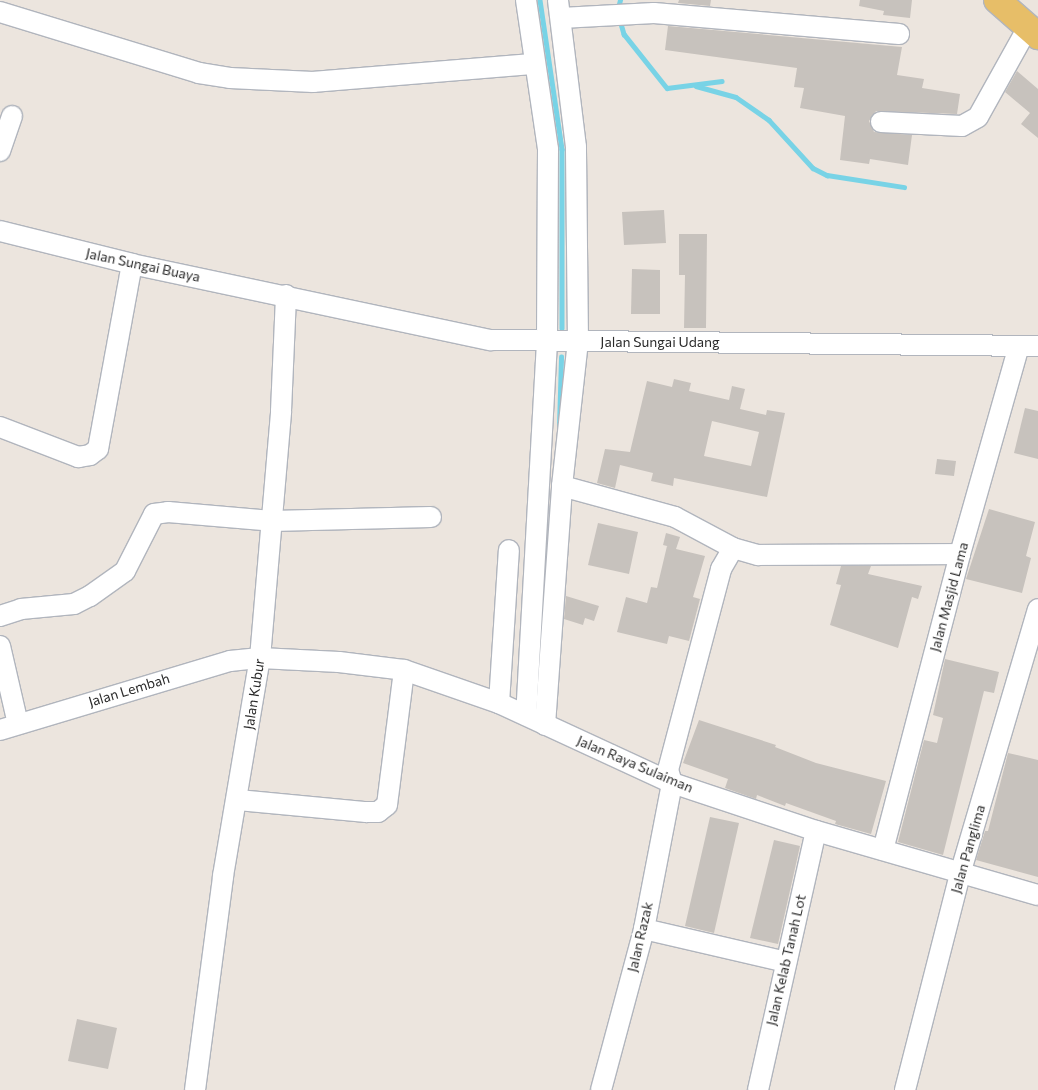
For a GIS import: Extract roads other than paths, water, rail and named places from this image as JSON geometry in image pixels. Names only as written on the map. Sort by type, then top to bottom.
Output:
[{"type":"main road","points":[[997,0],[1033,32]]},
{"type":"street","points":[[526,0],[548,149],[548,342],[535,602],[526,715]]},
{"type":"street","points":[[545,725],[562,486],[578,342],[576,147],[559,9],[654,13],[899,34]]},
{"type":"street","points":[[0,12],[199,73],[230,78],[313,82],[534,64]]},
{"type":"street","points":[[881,122],[962,126],[978,117],[1033,32]]},
{"type":"street","points":[[0,151],[12,116]]},
{"type":"street","name":"Jalan Sungai Buaya","points":[[0,231],[132,264],[286,295]]},
{"type":"street","points":[[0,428],[78,457],[90,455],[98,449],[132,264]]},
{"type":"street","name":"Jalan Sungai Udang","points":[[286,295],[492,340],[1028,346]]},
{"type":"street","name":"Jalan Kubur","points":[[195,1090],[223,876],[238,800],[260,658],[272,521],[286,295]]},
{"type":"street","name":"Jalan Masjid Lama","points":[[884,850],[960,554],[1028,346]]},
{"type":"street","points":[[562,486],[675,517],[732,548],[758,555],[960,554]]},
{"type":"street","points":[[0,616],[21,609],[74,604],[90,596],[125,571],[154,514],[168,512],[272,521],[431,517]]},
{"type":"street","name":"Jalan Razak","points":[[601,1090],[644,929],[672,783],[668,770],[721,569],[732,548]]},
{"type":"street","points":[[499,703],[509,550]]},
{"type":"street","points":[[506,601],[535,602]]},
{"type":"street","name":"Jalan Panglima","points":[[906,1090],[960,874],[1038,609]]},
{"type":"street","points":[[0,646],[9,727]]},
{"type":"street","name":"Jalan Raya Sulaiman","points":[[260,658],[339,662],[404,670],[499,703],[672,783],[816,831],[1038,895]]},
{"type":"street","name":"Jalan Lembah","points":[[9,727],[202,668],[260,658]]},
{"type":"street","points":[[238,800],[366,812],[378,812],[387,805],[404,670]]},
{"type":"street","name":"Jalan Kelab Tanah Lot","points":[[758,1090],[816,831]]},
{"type":"street","points":[[644,929],[786,962]]},
{"type":"waterway","points":[[540,0],[562,149],[562,328]]},
{"type":"waterway","points":[[619,4],[620,0]]},
{"type":"waterway","points":[[620,20],[624,34],[667,88],[722,81]]},
{"type":"waterway","points":[[696,86],[736,97],[769,120],[813,168],[827,175],[904,187]]},
{"type":"waterway","points":[[559,426],[561,357]]}]
